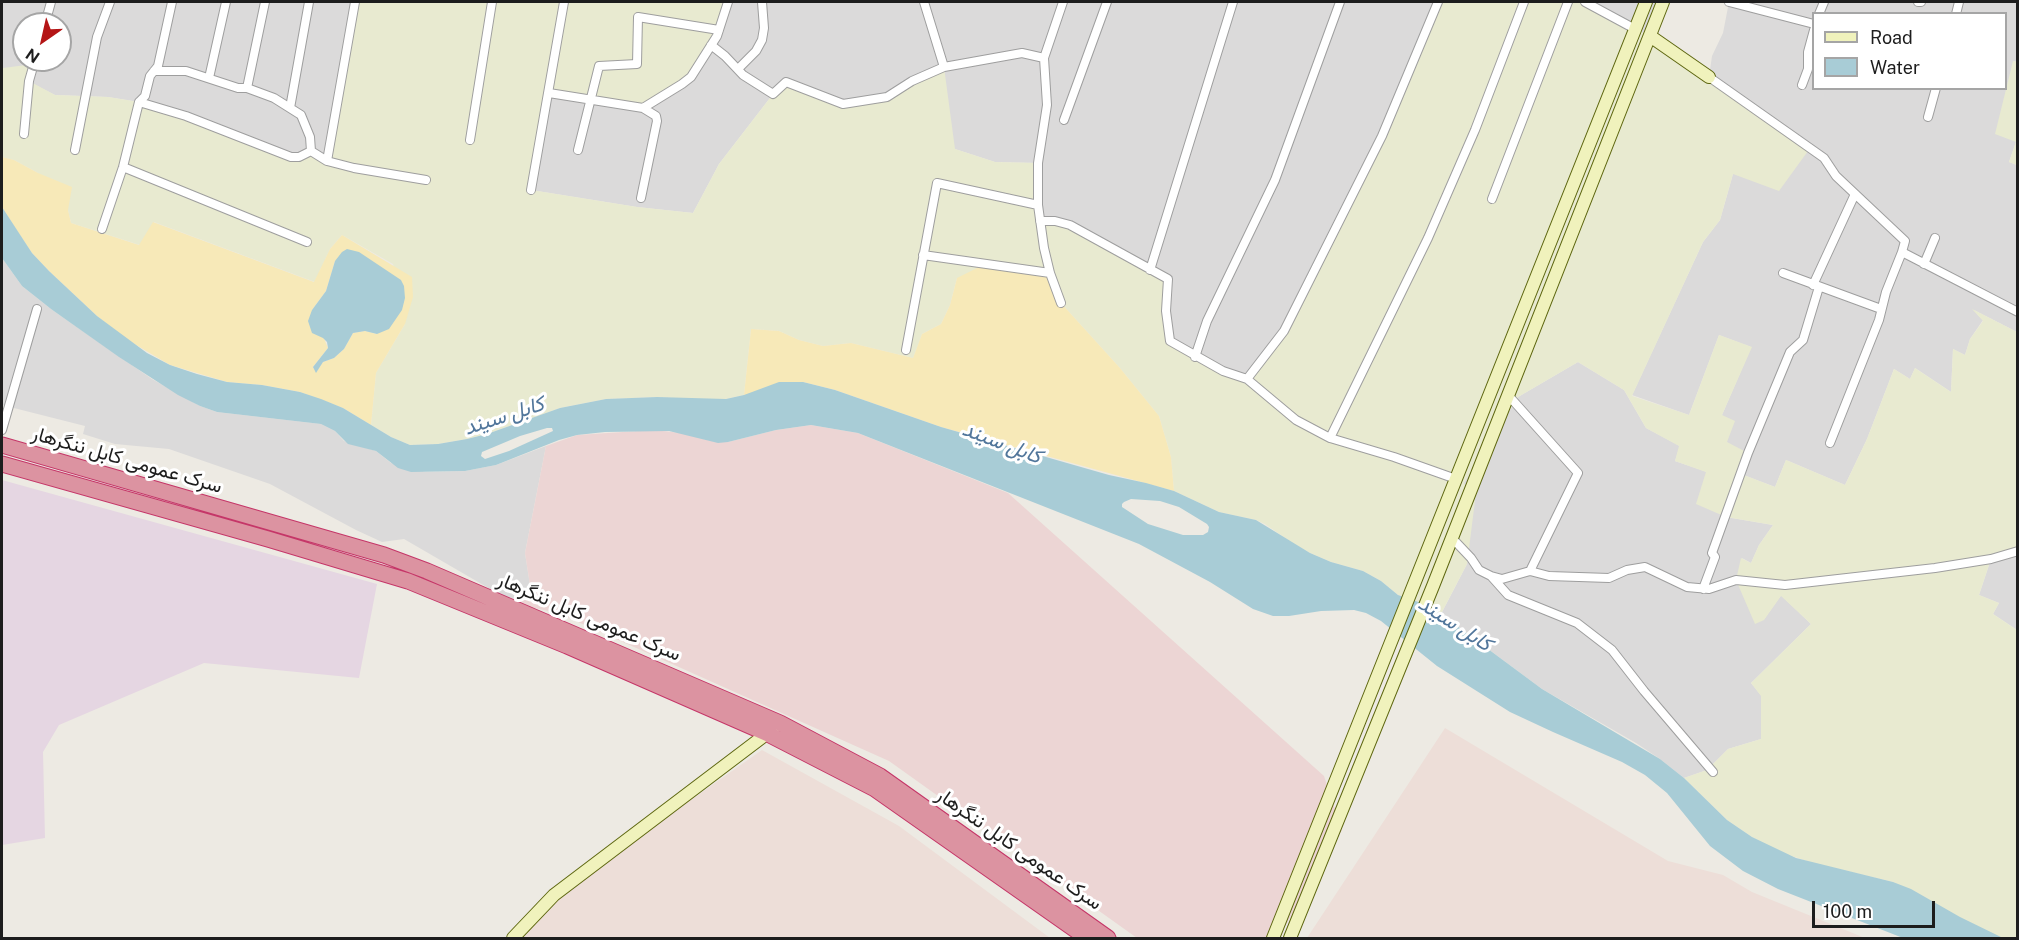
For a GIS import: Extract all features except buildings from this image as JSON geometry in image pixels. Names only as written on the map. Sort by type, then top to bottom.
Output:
[{"type":"highway","name":"سرک عمومی کابل ننگرهار","points":[[2,446],[384,555],[427,571],[780,723],[880,776],[1108,939]]},
{"type":"highway","name":"سرک عمومی کابل ننگرهار","points":[[2,464],[408,581],[567,645],[768,734],[875,789],[1087,939]]},
{"type":"highway","points":[[143,504],[147,488]]},
{"type":"street","points":[[75,150],[97,37],[110,2]]},
{"type":"street","points":[[102,229],[123,167],[139,102],[145,96],[150,76],[159,60],[172,2]]},
{"type":"street","points":[[209,78],[226,2]]},
{"type":"street","points":[[247,87],[265,2]]},
{"type":"street","points":[[290,108],[309,2]]},
{"type":"street","points":[[327,160],[354,2]]},
{"type":"street","points":[[470,140],[492,2]]},
{"type":"street","points":[[531,190],[564,2]]},
{"type":"street","points":[[643,108],[691,77],[719,30],[728,2]]},
{"type":"street","points":[[738,69],[756,51],[762,40],[764,28],[762,2]]},
{"type":"street","points":[[924,2],[945,67]]},
{"type":"street","points":[[1061,303],[1050,273],[1040,221],[1038,163],[1047,105],[1044,58],[1063,2]]},
{"type":"street","points":[[1064,120],[1107,2]]},
{"type":"street","points":[[1150,270],[1233,2]]},
{"type":"street","points":[[1195,357],[1207,321],[1275,180],[1340,2]]},
{"type":"street","points":[[1247,380],[1284,331],[1377,147],[1438,2]]},
{"type":"street","points":[[1330,438],[1428,238],[1475,130],[1524,2]]},
{"type":"street","points":[[1492,199],[1568,2]]},
{"type":"street","points":[[1585,2],[1635,29]]},
{"type":"street","points":[[1273,939],[1646,2]]},
{"type":"street","points":[[1290,939],[1433,586],[1663,2]]},
{"type":"street","points":[[1729,2],[1812,23]]},
{"type":"street","points":[[578,150],[599,66],[637,64],[638,17],[719,30]]},
{"type":"street","points":[[1650,36],[1824,158],[1836,176],[1905,241],[1830,443]]},
{"type":"street","points":[[1802,85],[1808,69],[1808,52],[1812,37]]},
{"type":"street","points":[[711,45],[743,75],[773,94],[786,82],[843,104],[887,97],[912,81],[945,67],[1022,53],[1044,58]]},
{"type":"street","points":[[154,71],[186,70],[238,88],[247,87],[274,98],[301,115],[310,137],[311,152]]},
{"type":"street","points":[[24,134],[32,72]]},
{"type":"street","points":[[1928,117],[1935,90]]},
{"type":"street","points":[[549,93],[643,108],[656,116],[657,121],[641,198]]},
{"type":"street","points":[[139,102],[186,116],[291,157],[299,157],[311,152],[327,160],[354,168],[426,180]]},
{"type":"street","points":[[123,167],[307,242]]},
{"type":"street","points":[[906,350],[937,183],[1038,205]]},
{"type":"street","points":[[1703,589],[1715,557],[1712,553],[1748,453],[1790,352],[1803,339],[1816,286],[1855,194]]},
{"type":"street","points":[[1040,221],[1055,221],[1070,225],[1168,279],[1166,310],[1170,341],[1223,372],[1247,380],[1296,420],[1330,438],[1456,479]]},
{"type":"street","points":[[1924,264],[1935,238]]},
{"type":"street","points":[[1902,252],[2018,312]]},
{"type":"street","points":[[923,255],[1050,273]]},
{"type":"street","points":[[1783,273],[1881,309]]},
{"type":"street","points":[[2,430],[37,309]]},
{"type":"street","points":[[1520,320],[1535,326]]},
{"type":"street","points":[[1508,395],[1578,473],[1530,571]]},
{"type":"street","points":[[1452,538],[1479,570],[1502,579],[1530,571],[1549,576],[1609,578],[1627,570],[1645,567],[1687,587],[1703,589],[1736,580],[1785,585],[1935,568],[1991,559],[2018,551]]},
{"type":"street","points":[[1491,576],[1508,595],[1577,623],[1612,650],[1713,772]]},
{"type":"street","points":[[513,939],[554,895],[780,723]]},
{"type":"shaded area","points":[[2,2],[355,2],[327,161],[299,157],[139,102],[108,97],[55,95],[3,69]]},
{"type":"shaded area","points":[[728,2],[1438,2],[1382,136],[1284,331],[1247,379],[1170,341],[1040,221],[1038,163],[995,162],[955,149],[887,97],[843,104],[773,94],[719,164],[693,213],[637,207],[531,190],[549,93]]},
{"type":"shaded area","points":[[1585,2],[1663,2],[1650,36]]},
{"type":"shaded area","points":[[1729,2],[2017,2],[2017,62],[2014,61],[2016,142],[2009,162],[2017,165],[2017,332],[1974,310],[1983,320],[1970,339],[1965,355],[1953,349],[1951,392],[1915,368],[1910,379],[1894,369],[1867,439],[1845,485],[1786,460],[1775,487],[1741,474],[1727,442],[1722,415],[1751,347],[1719,335],[1689,415],[1632,395],[1703,242],[1720,220],[1733,174],[1709,77],[1712,56],[1723,33]]},
{"type":"shaded area","points":[[2,258],[22,286],[51,309],[152,379],[200,406],[217,412],[321,424],[335,431],[344,441],[376,451],[391,463],[425,472],[465,471],[496,465],[546,446],[525,553],[530,585],[516,604],[404,539],[382,542],[270,484],[169,449],[115,444],[83,434],[85,426],[2,405]]},
{"type":"shaded area","points":[[1578,362],[1624,390],[1646,428],[1680,446],[1675,461],[1707,472],[1726,517],[1773,525],[1759,545],[1751,563],[1742,558],[1764,619],[1781,595],[1811,624],[1751,683],[1761,695],[1761,739],[1728,749],[1707,770],[1684,778],[1636,743],[1542,689],[1441,614],[1467,564],[1463,483],[1518,397]]},
{"type":"shaded area","points":[[811,425],[858,433],[1008,493],[1324,776],[1342,830],[1278,938],[1137,938],[889,761],[558,613],[516,604],[530,585],[525,553],[546,446],[577,435],[654,430],[728,442],[776,430]]},
{"type":"shaded area","points":[[2,480],[377,584],[359,678],[204,663],[59,725],[43,752],[45,838],[2,845]]},
{"type":"shaded area","points":[[2017,551],[2017,630],[1993,614],[1999,603],[1979,595],[1991,559]]},
{"type":"shaded area","points":[[1445,728],[1668,861],[1723,875],[1752,892],[1865,938],[1307,938]]},
{"type":"shaded area","points":[[762,750],[899,826],[1050,938],[523,938],[564,889]]},
{"type":"green space","points":[[355,2],[728,2],[719,30],[691,77],[643,108],[549,93],[531,190],[637,207],[693,213],[719,164],[773,94],[786,82],[843,104],[887,97],[944,67],[955,149],[995,162],[1038,163],[1040,221],[1055,221],[1168,279],[1170,341],[1247,379],[1284,331],[1382,136],[1438,2],[1585,2],[1650,36],[1808,151],[1779,191],[1733,174],[1720,220],[1703,242],[1632,396],[1689,415],[1719,335],[1752,347],[1722,415],[1735,421],[1727,442],[1748,453],[1741,474],[1775,487],[1786,460],[1845,485],[1867,439],[1894,369],[1910,379],[1915,368],[1951,392],[1953,349],[1965,355],[1970,339],[1983,321],[1972,309],[2017,332],[2017,551],[1991,559],[1979,595],[1999,603],[1993,614],[2017,630],[2017,938],[2003,938],[1987,932],[1893,882],[1813,863],[1779,852],[1727,820],[1684,778],[1707,770],[1728,749],[1761,739],[1761,696],[1751,683],[1811,624],[1781,596],[1764,620],[1755,624],[1736,580],[1741,558],[1751,563],[1759,545],[1773,525],[1726,517],[1696,504],[1706,472],[1675,461],[1679,446],[1646,428],[1624,390],[1578,362],[1518,397],[1464,483],[1475,501],[1467,564],[1441,614],[1429,606],[1398,595],[1381,581],[1363,571],[1310,553],[1265,524],[1219,512],[1174,491],[1171,457],[1159,416],[1120,368],[1061,303],[957,278],[950,305],[941,324],[922,334],[913,358],[851,343],[823,346],[799,340],[779,331],[751,329],[744,395],[705,400],[657,397],[606,399],[560,408],[467,439],[438,444],[410,445],[371,425],[376,373],[405,324],[393,264],[342,235],[330,249],[315,282],[154,222],[140,245],[71,223],[68,210],[38,173],[14,160],[2,157],[2,56],[3,68],[12,67],[12,72],[32,72],[29,81],[55,95],[108,97],[139,102],[291,157],[311,151],[327,160]]},
{"type":"green space","points":[[2013,61],[2018,62],[2017,165],[2009,162],[2016,142],[1995,134]]},
{"type":"sand","points":[[2,157],[14,160],[72,187],[68,210],[71,223],[139,245],[153,222],[314,282],[330,249],[342,235],[412,277],[413,297],[405,324],[376,373],[371,425],[343,408],[300,392],[227,382],[170,365],[126,339],[97,316],[49,271],[32,253],[2,207]],"holes":[[[335,261],[377,334],[365,331],[353,333],[344,349],[334,358],[323,362],[316,372],[313,367],[328,348],[312,310],[326,291]]]},
{"type":"sand","points":[[981,266],[1050,273],[1061,303],[1120,368],[1159,416],[1171,457],[1174,491],[941,427],[835,390],[803,382],[744,395],[751,329],[779,331],[799,340],[823,346],[851,343],[913,358],[922,334],[941,324],[950,305],[957,278]]},
{"type":"water","points":[[2,207],[32,253],[49,271],[97,316],[147,353],[170,365],[227,382],[262,385],[300,392],[321,399],[343,408],[391,437],[410,445],[438,444],[467,439],[560,408],[606,399],[657,397],[726,399],[779,382],[803,382],[835,390],[941,427],[1174,491],[1219,512],[1256,520],[1310,553],[1363,571],[1381,581],[1398,595],[1430,606],[1542,689],[1660,759],[1684,778],[1727,820],[1752,837],[1796,858],[1893,882],[1911,889],[2003,938],[1903,938],[1778,889],[1743,871],[1710,846],[1667,793],[1645,775],[1622,762],[1510,712],[1437,666],[1381,621],[1366,613],[1354,610],[1321,611],[1273,616],[1253,609],[1210,582],[1139,544],[858,433],[811,425],[718,443],[669,431],[605,432],[577,435],[559,440],[496,465],[465,471],[411,472],[398,468],[376,451],[348,444],[335,431],[321,424],[217,412],[178,395],[51,309],[22,286],[2,258]],"holes":[[[552,428],[553,431],[509,451],[485,459],[481,456],[482,452],[520,436]],[[1131,499],[1160,501],[1179,507],[1207,524],[1208,532],[1203,535],[1183,535],[1148,524],[1122,507],[1124,502]]]},
{"type":"water","points":[[347,249],[359,252],[401,280],[405,298],[402,310],[389,329],[377,334],[365,331],[353,333],[344,349],[334,358],[323,362],[316,373],[313,367],[328,348],[323,338],[312,333],[308,321],[312,310],[326,291],[335,261]]},
{"type":"water label","name":"کابل سيند","points":[[504,416]]},
{"type":"water label","name":"کابل سيند","points":[[1002,443]]},
{"type":"water label","name":"کابل سيند","points":[[1455,624]]}]
